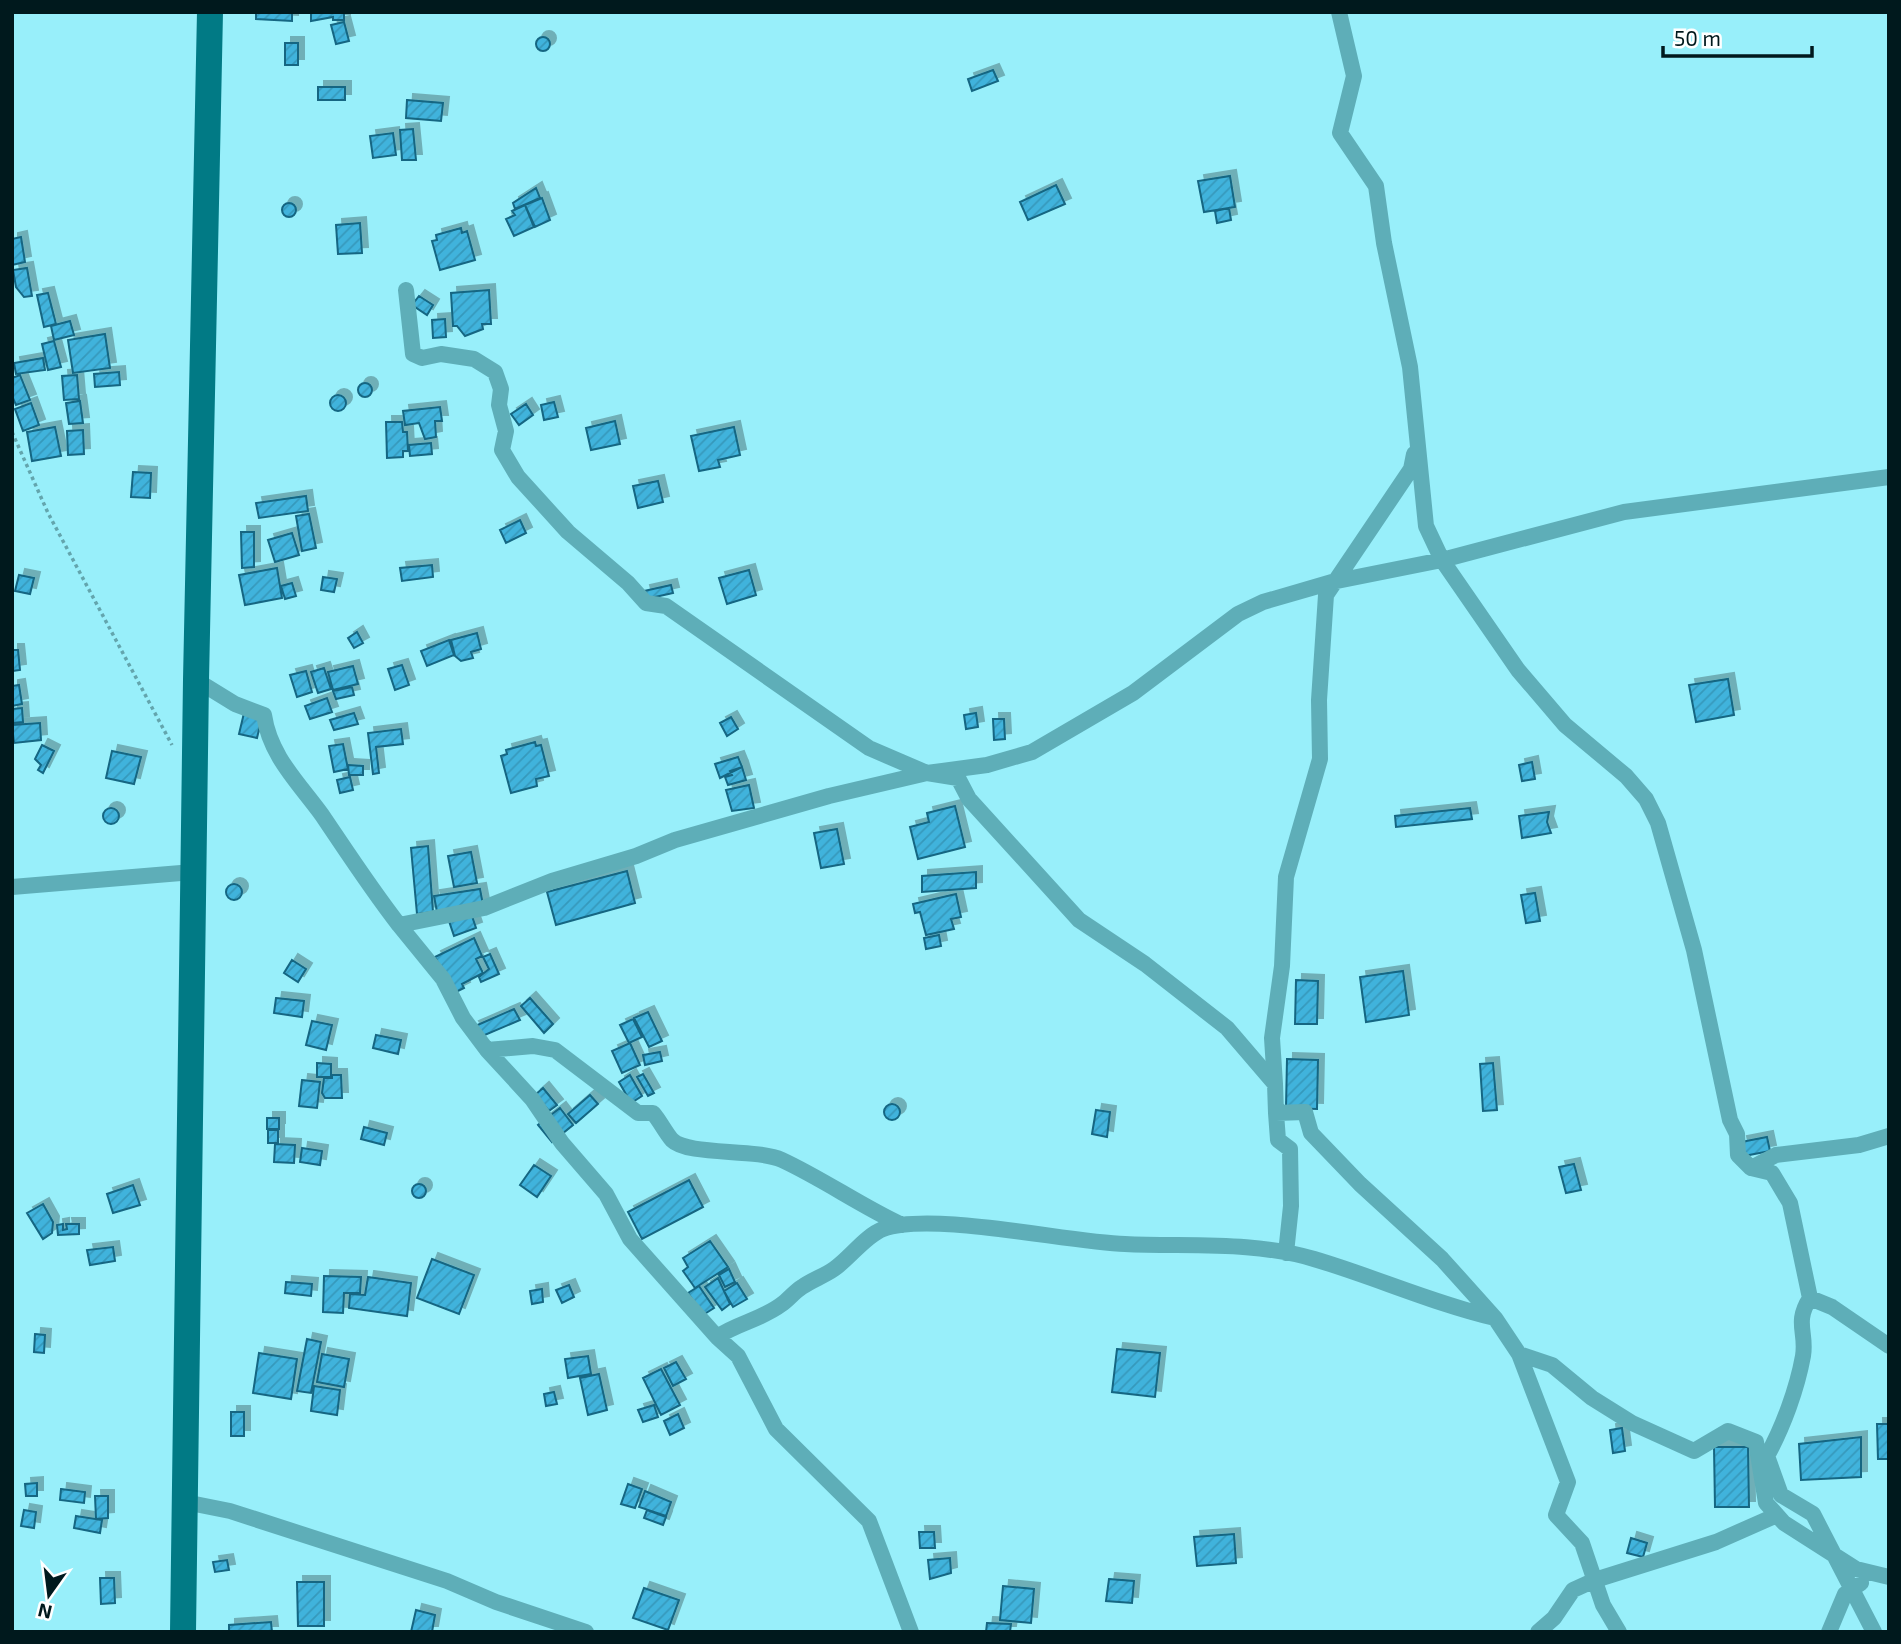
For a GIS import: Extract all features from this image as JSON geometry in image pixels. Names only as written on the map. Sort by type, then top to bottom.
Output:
[{"type":"main road","points":[[183,1632],[196,680],[210,12]]},
{"type":"street","points":[[1339,12],[1354,76],[1340,133],[1376,186],[1384,243],[1410,367],[1426,526],[1442,560],[1495,639],[1540,698],[1565,725],[1626,776],[1646,799],[1658,823],[1694,950],[1730,1120],[1737,1134],[1738,1155],[1751,1168],[1772,1173],[1790,1203],[1810,1298],[1801,1312],[1803,1355],[1777,1436],[1767,1456],[1781,1495],[1813,1514],[1874,1632]]},
{"type":"street","points":[[406,290],[413,354],[422,358],[441,354],[467,358],[495,372],[501,389],[499,405],[505,416],[506,431],[502,450],[518,477],[568,532],[628,583],[646,603],[666,606],[849,736],[927,773],[958,778],[970,799],[1079,920],[1145,964],[1215,1017],[1275,1084]]},
{"type":"street","points":[[1286,1253],[1290,1206],[1290,1149],[1278,1140],[1272,1038],[1282,966],[1286,877],[1320,759],[1323,612],[1332,582],[1347,567],[1411,469],[1417,445]]},
{"type":"street","points":[[399,925],[484,908],[552,881],[636,856],[675,840],[829,796],[927,773],[987,765],[1032,752],[1133,693],[1238,614],[1262,603],[1332,582],[1442,560],[1624,512],[1889,477]]},
{"type":"street","points":[[196,680],[235,704],[264,715],[267,734],[279,761],[297,781],[359,874],[443,979],[463,1018],[486,1050],[532,1099],[562,1143],[606,1195],[630,1239],[716,1337],[738,1356],[776,1429],[869,1521],[911,1632]]},
{"type":"street","points":[[12,887],[193,872]]},
{"type":"street","points":[[486,1050],[533,1046],[555,1050],[638,1112],[653,1113],[672,1140],[716,1152],[737,1150],[781,1160],[902,1226]]},
{"type":"street","points":[[1276,1113],[1304,1112],[1311,1133],[1360,1184],[1443,1259],[1495,1318],[1519,1354],[1568,1482],[1556,1515],[1582,1543],[1603,1605],[1619,1632]]},
{"type":"street","points":[[1751,1168],[1776,1154],[1858,1145],[1889,1136]]},
{"type":"street","points":[[716,1337],[736,1324],[752,1321],[781,1305],[801,1287],[833,1269],[881,1230],[902,1226],[965,1227],[1124,1244],[1247,1248],[1286,1253],[1314,1259],[1444,1306],[1495,1318]]},
{"type":"street","points":[[1810,1298],[1832,1307],[1889,1346]]},
{"type":"street","points":[[1519,1354],[1552,1365],[1592,1398],[1632,1423],[1694,1451],[1728,1431],[1756,1442],[1766,1503],[1777,1515],[1792,1528],[1830,1549],[1856,1569],[1889,1577]]},
{"type":"street","points":[[185,1502],[230,1511],[447,1580],[496,1602],[586,1632]]},
{"type":"street","points":[[1538,1632],[1554,1618],[1573,1590],[1595,1580],[1716,1542],[1777,1515]]},
{"type":"street","points":[[1829,1632],[1845,1594],[1871,1574]]},
{"type":"path","points":[[12,432],[48,513],[176,752]]},
{"type":"building","points":[[256,12],[292,12],[292,21],[256,19]]},
{"type":"building","points":[[311,12],[344,12],[344,20],[333,20],[333,17],[311,21]]},
{"type":"building","points":[[344,22],[349,41],[336,44],[331,25]]},
{"type":"building","points":[[540,37],[546,37],[550,44],[546,51],[540,51],[536,47],[536,41]]},
{"type":"building","points":[[285,43],[298,43],[298,65],[285,65]]},
{"type":"building","points":[[993,70],[998,81],[972,91],[968,79]]},
{"type":"building","points":[[318,87],[345,87],[345,100],[318,100]]},
{"type":"building","points":[[407,100],[443,103],[441,121],[406,118]]},
{"type":"building","points":[[413,129],[416,160],[402,160],[400,130]]},
{"type":"building","points":[[393,133],[396,155],[373,158],[370,136]]},
{"type":"building","points":[[1230,176],[1235,207],[1204,212],[1198,181]]},
{"type":"building","points":[[1056,185],[1065,204],[1028,220],[1020,202]]},
{"type":"building","points":[[536,188],[540,198],[515,209],[513,203]]},
{"type":"building","points":[[542,198],[550,220],[535,227],[525,205]]},
{"type":"building","points":[[286,203],[292,203],[296,210],[292,217],[286,217],[282,213],[282,207]]},
{"type":"building","points":[[525,205],[534,227],[514,236],[506,219],[515,215],[512,211]]},
{"type":"building","points":[[1229,208],[1231,220],[1217,223],[1215,211]]},
{"type":"building","points":[[360,223],[362,253],[338,254],[336,225]]},
{"type":"building","points":[[461,228],[462,233],[467,231],[475,260],[440,270],[432,241],[437,240],[436,235]]},
{"type":"building","points":[[21,237],[25,262],[12,265],[12,239]]},
{"type":"building","points":[[27,268],[32,296],[24,297],[16,287],[13,270]]},
{"type":"building","points":[[489,290],[491,324],[482,324],[483,329],[465,336],[457,326],[453,326],[451,293]]},
{"type":"building","points":[[48,293],[56,324],[44,327],[37,295]]},
{"type":"building","points":[[419,296],[433,305],[427,315],[412,305]]},
{"type":"building","points":[[445,319],[446,337],[433,338],[432,320]]},
{"type":"building","points":[[70,321],[74,335],[54,340],[51,326]]},
{"type":"building","points":[[105,334],[110,368],[73,373],[68,340]]},
{"type":"building","points":[[54,341],[61,367],[48,370],[42,344]]},
{"type":"building","points":[[43,358],[45,370],[16,374],[14,363]]},
{"type":"building","points":[[119,372],[120,385],[95,387],[94,374]]},
{"type":"building","points":[[20,375],[30,400],[16,405],[12,396],[12,378]]},
{"type":"building","points":[[77,375],[79,399],[64,400],[62,376]]},
{"type":"building","points":[[362,383],[368,383],[372,390],[368,397],[362,397],[358,393],[358,387]]},
{"type":"building","points":[[338,395],[344,397],[344,409],[338,411],[332,409],[330,403],[332,397]]},
{"type":"building","points":[[80,401],[83,423],[69,424],[66,403]]},
{"type":"building","points":[[554,402],[558,417],[544,420],[541,405]]},
{"type":"building","points":[[31,403],[39,425],[23,431],[15,409]]},
{"type":"building","points":[[526,404],[533,415],[519,425],[511,414]]},
{"type":"building","points":[[440,407],[442,421],[435,421],[436,437],[425,439],[419,423],[405,425],[403,411]]},
{"type":"building","points":[[615,421],[620,444],[591,450],[586,428]]},
{"type":"building","points":[[386,422],[402,422],[403,432],[407,432],[408,451],[403,451],[403,457],[387,458]]},
{"type":"building","points":[[55,427],[61,456],[32,461],[27,432]]},
{"type":"building","points":[[734,427],[740,455],[718,460],[720,467],[699,471],[691,436]]},
{"type":"building","points":[[83,430],[84,454],[68,455],[67,431]]},
{"type":"building","points":[[431,443],[432,454],[410,456],[409,445]]},
{"type":"building","points":[[133,472],[151,473],[150,498],[131,497]]},
{"type":"building","points":[[658,481],[663,502],[638,508],[633,486]]},
{"type":"building","points":[[306,496],[308,511],[259,518],[256,503]]},
{"type":"building","points":[[309,514],[316,548],[302,551],[296,516]]},
{"type":"building","points":[[520,520],[526,533],[506,543],[500,530]]},
{"type":"building","points":[[241,532],[254,532],[254,567],[242,568]]},
{"type":"building","points":[[292,533],[299,555],[275,562],[268,540]]},
{"type":"building","points":[[432,565],[433,577],[402,581],[400,568]]},
{"type":"building","points":[[277,568],[282,598],[245,605],[239,575]]},
{"type":"building","points":[[749,570],[756,595],[727,604],[719,578]]},
{"type":"building","points":[[19,575],[34,578],[30,594],[15,591]]},
{"type":"building","points":[[323,577],[337,579],[334,592],[321,590]]},
{"type":"building","points":[[292,583],[296,596],[285,599],[281,586]]},
{"type":"building","points":[[671,585],[673,593],[646,599],[644,591]]},
{"type":"building","points":[[357,632],[363,643],[354,648],[348,638]]},
{"type":"building","points":[[477,633],[481,649],[471,652],[473,658],[461,661],[455,656],[451,640]]},
{"type":"building","points":[[449,640],[454,655],[427,666],[421,651]]},
{"type":"building","points":[[12,650],[18,650],[20,670],[12,671]]},
{"type":"building","points":[[402,665],[409,685],[395,690],[388,669]]},
{"type":"building","points":[[353,666],[358,684],[333,690],[328,672]]},
{"type":"building","points":[[324,668],[331,689],[318,693],[311,672]]},
{"type":"building","points":[[306,671],[312,692],[297,697],[290,675]]},
{"type":"building","points":[[1728,679],[1734,715],[1696,722],[1689,685]]},
{"type":"building","points":[[19,685],[22,704],[12,706],[12,686]]},
{"type":"building","points":[[352,687],[354,695],[336,699],[333,691]]},
{"type":"building","points":[[327,698],[332,712],[310,719],[305,706]]},
{"type":"building","points":[[22,708],[23,722],[12,723],[12,709]]},
{"type":"building","points":[[244,713],[262,717],[257,738],[239,734]]},
{"type":"building","points":[[354,713],[358,724],[334,730],[330,720]]},
{"type":"building","points":[[976,713],[978,727],[966,729],[964,715]]},
{"type":"building","points":[[731,717],[738,729],[727,736],[720,723]]},
{"type":"building","points":[[993,719],[1004,719],[1005,739],[994,740]]},
{"type":"building","points":[[40,723],[41,740],[14,743],[12,725]]},
{"type":"building","points":[[401,729],[403,744],[376,747],[379,773],[373,774],[368,733]]},
{"type":"building","points":[[535,742],[536,746],[541,745],[549,776],[536,779],[537,786],[511,793],[501,756],[507,754],[506,750]]},
{"type":"building","points":[[343,744],[348,769],[334,772],[329,746]]},
{"type":"building","points":[[42,745],[54,751],[43,773],[38,770],[41,765],[35,759]]},
{"type":"building","points":[[112,751],[141,757],[134,784],[106,778]]},
{"type":"building","points":[[738,757],[742,767],[720,778],[715,764]]},
{"type":"building","points":[[1532,762],[1535,779],[1522,781],[1519,765]]},
{"type":"building","points":[[348,765],[363,766],[363,775],[349,775]]},
{"type":"building","points":[[742,767],[746,780],[728,785],[725,777],[732,775],[730,771]]},
{"type":"building","points":[[350,777],[353,790],[340,793],[337,780]]},
{"type":"building","points":[[749,785],[754,808],[732,811],[726,790]]},
{"type":"building","points":[[955,806],[965,847],[918,859],[910,827],[929,822],[927,813]]},
{"type":"building","points":[[111,808],[119,816],[111,824],[103,816]]},
{"type":"building","points":[[1470,808],[1472,819],[1396,827],[1395,816]]},
{"type":"building","points":[[1549,812],[1547,822],[1551,833],[1522,838],[1519,816]]},
{"type":"building","points":[[837,829],[844,864],[821,868],[814,833]]},
{"type":"building","points":[[428,846],[433,912],[417,914],[411,848]]},
{"type":"building","points":[[471,852],[477,883],[454,887],[448,856]]},
{"type":"building","points":[[627,871],[635,903],[556,925],[547,892]]},
{"type":"building","points":[[976,872],[976,888],[922,892],[922,876]]},
{"type":"building","points":[[234,884],[240,886],[240,898],[234,900],[228,898],[226,892],[228,886]]},
{"type":"building","points":[[480,889],[483,905],[437,912],[434,896]]},
{"type":"building","points":[[1535,893],[1540,921],[1526,923],[1521,895]]},
{"type":"building","points":[[956,894],[961,917],[951,919],[954,929],[926,935],[920,912],[915,913],[913,904]]},
{"type":"building","points":[[471,913],[476,928],[454,936],[449,921]]},
{"type":"building","points":[[939,935],[941,946],[926,949],[924,938]]},
{"type":"building","points":[[474,938],[482,956],[476,959],[483,973],[462,984],[464,988],[454,993],[435,957]]},
{"type":"building","points":[[490,954],[499,974],[481,982],[479,977],[489,969],[483,957]]},
{"type":"building","points":[[292,960],[306,969],[298,982],[284,973]]},
{"type":"building","points":[[1403,971],[1409,1015],[1366,1022],[1360,977]]},
{"type":"building","points":[[1296,980],[1318,981],[1317,1024],[1295,1024]]},
{"type":"building","points":[[276,998],[304,1001],[302,1017],[274,1013]]},
{"type":"building","points":[[530,998],[553,1024],[544,1033],[521,1006]]},
{"type":"building","points":[[514,1009],[520,1020],[480,1037],[473,1027]]},
{"type":"building","points":[[648,1012],[662,1041],[649,1047],[634,1018]]},
{"type":"building","points":[[633,1019],[642,1037],[629,1043],[620,1025]]},
{"type":"building","points":[[312,1021],[332,1025],[326,1050],[306,1045]]},
{"type":"building","points":[[376,1035],[401,1040],[398,1054],[373,1048]]},
{"type":"building","points":[[630,1043],[640,1065],[622,1073],[612,1051]]},
{"type":"building","points":[[660,1052],[662,1061],[645,1065],[643,1055]]},
{"type":"building","points":[[1287,1059],[1318,1060],[1317,1109],[1286,1108]]},
{"type":"building","points":[[317,1063],[331,1064],[331,1077],[317,1077]]},
{"type":"building","points":[[1493,1063],[1497,1110],[1483,1111],[1480,1064]]},
{"type":"building","points":[[643,1074],[654,1093],[648,1096],[637,1077]]},
{"type":"building","points":[[332,1075],[341,1075],[342,1098],[325,1098],[322,1093],[324,1078],[332,1078]]},
{"type":"building","points":[[630,1075],[642,1096],[631,1103],[619,1082]]},
{"type":"building","points":[[302,1080],[320,1082],[317,1108],[299,1106]]},
{"type":"building","points":[[543,1088],[557,1105],[549,1111],[535,1095]]},
{"type":"building","points":[[590,1095],[598,1104],[576,1123],[568,1114]]},
{"type":"building","points":[[892,1104],[900,1112],[892,1120],[884,1112]]},
{"type":"building","points":[[560,1108],[573,1125],[552,1142],[538,1125]]},
{"type":"building","points":[[1096,1110],[1110,1112],[1107,1137],[1092,1134]]},
{"type":"building","points":[[267,1118],[279,1118],[279,1129],[267,1129]]},
{"type":"building","points":[[364,1127],[387,1133],[384,1145],[361,1139]]},
{"type":"building","points":[[268,1130],[278,1130],[278,1143],[268,1143]]},
{"type":"building","points":[[1767,1137],[1770,1151],[1744,1156],[1741,1142]]},
{"type":"building","points":[[275,1144],[295,1145],[294,1163],[274,1162]]},
{"type":"building","points":[[302,1148],[322,1151],[320,1165],[300,1162]]},
{"type":"building","points":[[1574,1164],[1581,1190],[1566,1193],[1559,1167]]},
{"type":"building","points":[[534,1165],[551,1176],[537,1197],[520,1185]]},
{"type":"building","points":[[689,1180],[703,1207],[642,1239],[628,1212]]},
{"type":"building","points":[[419,1184],[424,1186],[424,1196],[419,1198],[414,1196],[412,1191],[414,1186]]},
{"type":"building","points":[[133,1185],[140,1205],[113,1213],[107,1194]]},
{"type":"building","points":[[43,1204],[53,1222],[52,1233],[43,1239],[27,1213]]},
{"type":"building","points":[[63,1224],[63,1230],[67,1229],[66,1224],[79,1224],[79,1234],[58,1235],[57,1225]]},
{"type":"building","points":[[710,1241],[728,1267],[695,1288],[683,1271],[688,1267],[683,1258]]},
{"type":"building","points":[[113,1247],[115,1261],[90,1265],[87,1250]]},
{"type":"building","points":[[432,1259],[474,1275],[459,1314],[417,1298]]},
{"type":"building","points":[[729,1269],[735,1282],[725,1287],[719,1275]]},
{"type":"building","points":[[324,1276],[361,1277],[360,1293],[344,1293],[343,1313],[323,1312]]},
{"type":"building","points":[[368,1277],[411,1283],[407,1316],[349,1308],[350,1294],[365,1295]]},
{"type":"building","points":[[718,1278],[730,1304],[722,1310],[705,1287]]},
{"type":"building","points":[[286,1282],[312,1284],[311,1296],[285,1293]]},
{"type":"building","points":[[737,1283],[747,1299],[733,1307],[724,1291]]},
{"type":"building","points":[[569,1285],[574,1297],[562,1303],[556,1290]]},
{"type":"building","points":[[699,1286],[714,1308],[703,1315],[688,1293]]},
{"type":"building","points":[[542,1289],[543,1302],[532,1304],[530,1291]]},
{"type":"building","points":[[35,1334],[45,1335],[44,1353],[34,1352]]},
{"type":"building","points":[[307,1339],[321,1342],[311,1393],[297,1391]]},
{"type":"building","points":[[1117,1349],[1160,1353],[1155,1397],[1112,1392]]},
{"type":"building","points":[[259,1353],[297,1359],[291,1399],[253,1393]]},
{"type":"building","points":[[322,1354],[349,1359],[344,1387],[317,1382]]},
{"type":"building","points":[[588,1356],[591,1374],[568,1378],[565,1359]]},
{"type":"building","points":[[676,1362],[686,1379],[673,1386],[664,1368]]},
{"type":"building","points":[[661,1369],[680,1405],[661,1415],[643,1378]]},
{"type":"building","points":[[599,1374],[607,1410],[588,1415],[580,1378]]},
{"type":"building","points":[[314,1386],[340,1390],[337,1415],[311,1411]]},
{"type":"building","points":[[554,1392],[557,1404],[546,1406],[544,1394]]},
{"type":"building","points":[[654,1405],[658,1417],[643,1422],[638,1410]]},
{"type":"building","points":[[231,1412],[244,1412],[244,1436],[231,1436]]},
{"type":"building","points":[[678,1414],[684,1428],[670,1435],[664,1421]]},
{"type":"building","points":[[1877,1424],[1889,1424],[1889,1459],[1878,1459]]},
{"type":"building","points":[[1622,1428],[1625,1451],[1613,1453],[1610,1430]]},
{"type":"building","points":[[1861,1437],[1861,1477],[1801,1480],[1799,1444]]},
{"type":"building","points":[[1714,1447],[1748,1447],[1749,1507],[1715,1507]]},
{"type":"building","points":[[37,1483],[37,1496],[26,1496],[25,1484]]},
{"type":"building","points":[[628,1484],[642,1489],[635,1508],[621,1504]]},
{"type":"building","points":[[61,1489],[85,1492],[84,1503],[60,1500]]},
{"type":"building","points":[[645,1491],[671,1502],[666,1516],[639,1507]]},
{"type":"building","points":[[95,1496],[108,1496],[108,1518],[96,1519]]},
{"type":"building","points":[[24,1510],[36,1512],[34,1528],[21,1526]]},
{"type":"building","points":[[647,1510],[666,1517],[663,1525],[644,1518]]},
{"type":"building","points":[[76,1516],[102,1520],[100,1533],[74,1528]]},
{"type":"building","points":[[919,1532],[934,1532],[935,1548],[920,1548]]},
{"type":"building","points":[[1234,1534],[1236,1563],[1197,1566],[1194,1537]]},
{"type":"building","points":[[1631,1538],[1647,1543],[1643,1557],[1627,1553]]},
{"type":"building","points":[[950,1558],[951,1573],[930,1579],[928,1560]]},
{"type":"building","points":[[227,1560],[229,1570],[215,1572],[213,1562]]},
{"type":"building","points":[[100,1578],[114,1578],[115,1603],[101,1604]]},
{"type":"building","points":[[1109,1579],[1134,1581],[1132,1603],[1106,1601]]},
{"type":"building","points":[[297,1582],[324,1582],[324,1626],[298,1626]]},
{"type":"building","points":[[1003,1586],[1034,1589],[1031,1623],[1000,1620]]},
{"type":"building","points":[[644,1588],[679,1600],[668,1630],[633,1618]]},
{"type":"building","points":[[416,1610],[435,1615],[432,1632],[411,1632]]},
{"type":"building","points":[[271,1622],[272,1632],[229,1632],[229,1625]]},
{"type":"building","points":[[987,1623],[1011,1624],[1010,1632],[986,1632]]}]
